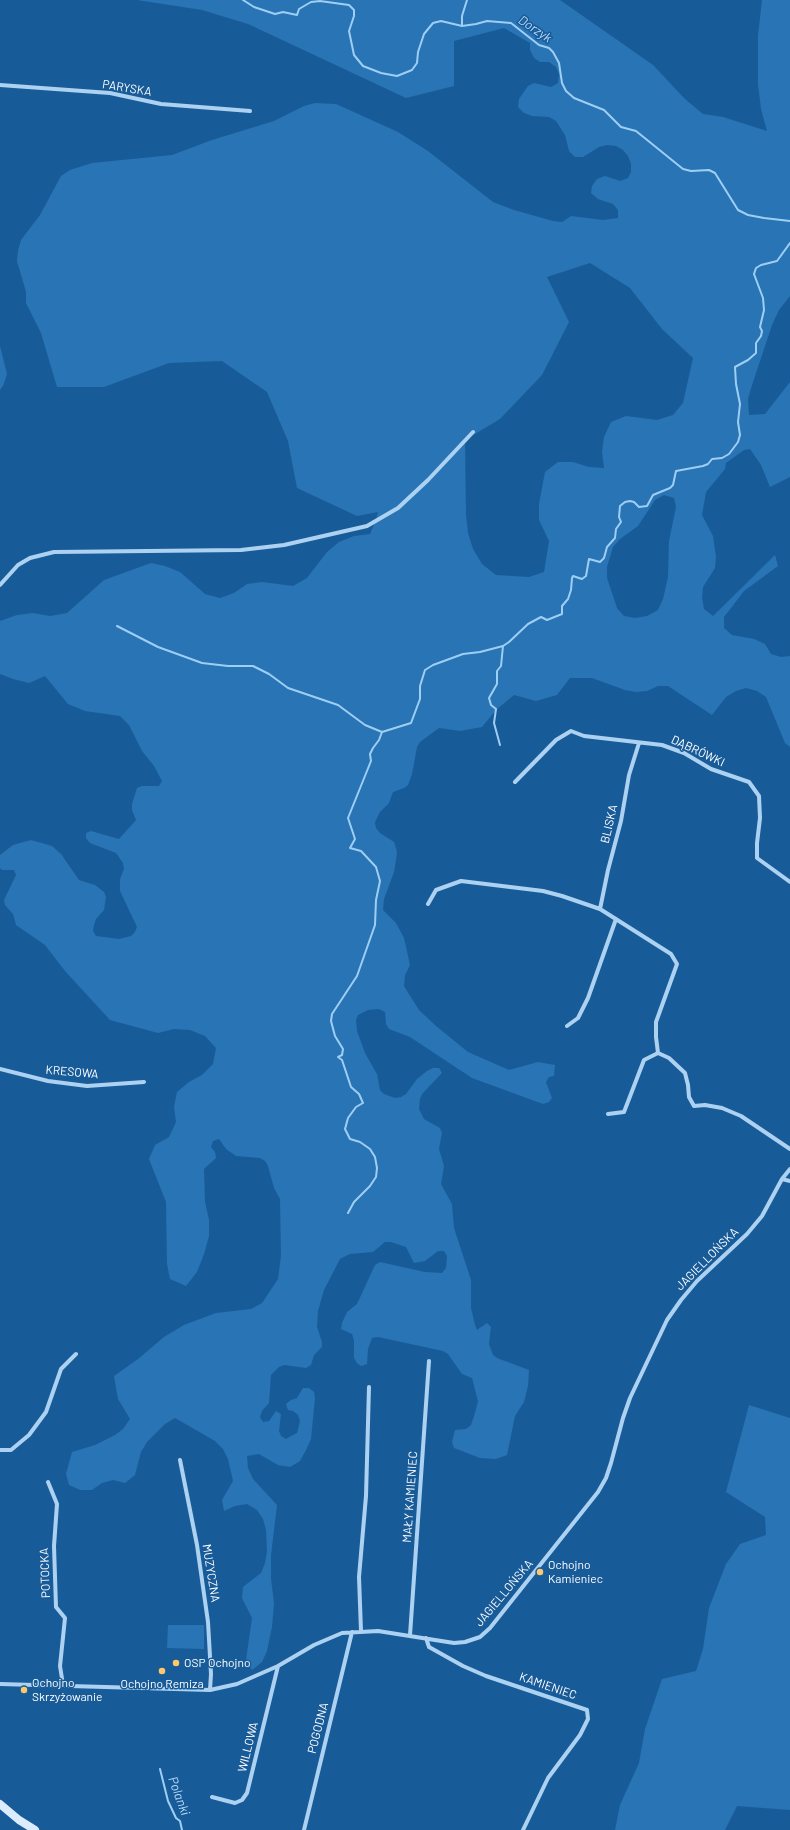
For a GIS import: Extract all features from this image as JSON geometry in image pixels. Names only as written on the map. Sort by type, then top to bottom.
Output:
[{"type":"street","name":"PARYSKA","points":[[0,86],[110,93],[161,104],[250,112]]},
{"type":"street","points":[[0,585],[18,565],[30,558],[54,552],[241,550],[284,545],[367,526],[398,508],[428,480],[473,432]]},
{"type":"street","name":"DĄBRÓWKI","points":[[515,782],[556,740],[571,731],[584,736],[662,745],[684,752],[711,769],[750,782],[759,796],[760,818],[757,858],[790,882]]},
{"type":"street","name":"BLISKA","points":[[600,909],[622,814],[629,775],[639,742]]},
{"type":"street","points":[[428,904],[436,890],[460,881],[543,891],[600,909],[671,954],[677,964],[656,1022],[658,1053]]},
{"type":"street","points":[[567,1026],[578,1018],[588,998],[616,919]]},
{"type":"street","points":[[608,1114],[624,1112],[644,1060],[658,1053]]},
{"type":"street","points":[[658,1053],[669,1058],[685,1073],[689,1097],[694,1106],[705,1105],[722,1108],[741,1116],[790,1149]]},
{"type":"street","name":"KRESOWA","points":[[0,1069],[48,1081],[87,1086],[144,1082]]},
{"type":"street","name":"JAGIELLOŃSKA","points":[[0,1684],[210,1690],[237,1684],[278,1666],[314,1645],[342,1633],[378,1631],[454,1643],[465,1642],[480,1637],[490,1628],[598,1492],[612,1463],[623,1418],[628,1405],[667,1320],[697,1281],[747,1234],[762,1216],[782,1179],[790,1169]]},
{"type":"street","points":[[782,1179],[790,1181]]},
{"type":"street","points":[[0,1450],[11,1450],[29,1435],[46,1412],[61,1369],[76,1354]]},
{"type":"street","name":"MAŁY KAMIENIEC","points":[[410,1636],[429,1361]]},
{"type":"street","points":[[361,1631],[359,1577],[366,1496],[369,1387]]},
{"type":"street","name":"MUZYCZNA","points":[[180,1460],[197,1545],[208,1622],[211,1674],[210,1690]]},
{"type":"street","name":"POTOCKA","points":[[48,1482],[58,1504],[54,1546],[56,1607],[65,1618],[60,1666],[63,1685]]},
{"type":"street","name":"POGODNA","points":[[304,1830],[352,1632]]},
{"type":"street","name":"KAMIENIEC","points":[[426,1638],[429,1647],[463,1666],[486,1676],[588,1710],[588,1720],[580,1735],[548,1778],[523,1830]]},
{"type":"street","name":"WILLOWA","points":[[212,1797],[235,1803],[242,1800],[247,1793],[278,1666]]},
{"type":"street","points":[[0,1804],[14,1817],[35,1830]]},
{"type":"shaded area","points":[[137,0],[560,0],[653,65],[685,99],[703,114],[723,117],[767,131],[761,109],[758,84],[758,36],[762,0],[790,0],[790,296],[779,310],[772,325],[748,399],[749,415],[765,414],[790,382],[790,477],[770,487],[761,465],[750,449],[744,450],[726,463],[725,469],[706,492],[702,515],[713,536],[716,557],[715,568],[703,587],[702,598],[704,609],[713,616],[775,555],[778,566],[744,591],[724,617],[724,628],[732,635],[754,639],[765,644],[771,654],[781,657],[790,656],[790,747],[785,743],[766,697],[757,691],[746,688],[736,691],[726,697],[712,715],[668,686],[658,686],[647,691],[636,692],[625,690],[592,678],[570,678],[557,695],[536,701],[514,695],[496,710],[482,727],[460,731],[439,728],[420,742],[417,747],[412,774],[408,785],[393,792],[389,803],[380,812],[375,822],[376,828],[380,833],[394,842],[397,853],[394,872],[384,899],[383,910],[396,923],[404,938],[410,965],[405,975],[404,986],[419,1010],[468,1052],[509,1070],[538,1062],[555,1065],[554,1076],[549,1077],[546,1082],[552,1098],[549,1102],[543,1104],[472,1078],[410,1037],[389,1029],[386,1024],[385,1012],[379,1009],[368,1010],[358,1015],[356,1020],[357,1031],[365,1053],[377,1074],[380,1090],[384,1094],[395,1098],[401,1097],[406,1094],[417,1079],[427,1071],[433,1068],[439,1068],[442,1073],[422,1094],[419,1109],[424,1119],[440,1128],[442,1133],[439,1149],[444,1166],[441,1184],[452,1204],[454,1228],[471,1280],[471,1308],[475,1325],[477,1330],[487,1323],[491,1327],[489,1344],[493,1355],[497,1358],[529,1370],[528,1386],[524,1402],[515,1416],[507,1455],[496,1459],[480,1458],[454,1448],[452,1442],[455,1430],[466,1429],[471,1425],[475,1413],[478,1401],[472,1378],[462,1374],[448,1354],[443,1351],[378,1337],[372,1338],[368,1349],[367,1364],[361,1366],[354,1358],[354,1340],[352,1334],[341,1329],[347,1312],[357,1304],[375,1265],[380,1262],[425,1272],[442,1273],[446,1268],[447,1256],[444,1251],[438,1251],[425,1261],[414,1263],[406,1247],[391,1242],[385,1242],[373,1252],[350,1254],[340,1259],[324,1290],[318,1311],[317,1327],[322,1342],[322,1347],[314,1355],[311,1365],[306,1368],[284,1365],[279,1367],[271,1375],[269,1403],[262,1411],[260,1417],[263,1422],[269,1421],[276,1411],[281,1414],[279,1431],[281,1436],[286,1439],[297,1433],[300,1421],[298,1415],[293,1411],[288,1410],[286,1404],[297,1398],[303,1388],[309,1388],[314,1392],[315,1398],[311,1439],[306,1450],[300,1461],[290,1467],[278,1465],[259,1454],[247,1456],[248,1468],[253,1479],[277,1505],[271,1555],[271,1579],[274,1603],[272,1627],[267,1651],[262,1662],[252,1670],[246,1660],[252,1618],[242,1598],[243,1587],[261,1573],[267,1552],[266,1530],[263,1519],[257,1510],[247,1504],[235,1506],[224,1511],[222,1500],[233,1481],[228,1459],[223,1449],[215,1441],[175,1418],[165,1424],[147,1442],[141,1452],[135,1475],[125,1483],[113,1480],[102,1483],[92,1490],[80,1490],[69,1485],[66,1474],[72,1452],[95,1445],[115,1435],[123,1429],[130,1419],[118,1399],[114,1376],[138,1359],[164,1337],[184,1325],[216,1313],[251,1309],[262,1303],[278,1279],[281,1256],[280,1199],[274,1188],[268,1166],[265,1161],[260,1158],[236,1156],[226,1149],[219,1139],[213,1141],[211,1147],[215,1152],[216,1158],[204,1169],[205,1202],[209,1220],[209,1236],[204,1254],[197,1272],[186,1286],[170,1279],[167,1264],[166,1202],[149,1159],[155,1145],[169,1137],[176,1122],[174,1107],[177,1092],[189,1082],[202,1075],[213,1064],[216,1048],[205,1036],[190,1030],[174,1029],[158,1033],[110,1020],[65,971],[45,945],[16,925],[13,914],[5,905],[4,900],[16,875],[14,870],[2,870],[0,868],[0,855],[13,845],[31,840],[52,846],[61,854],[79,880],[95,885],[104,892],[106,897],[104,910],[96,919],[94,925],[93,931],[96,936],[119,939],[131,936],[137,927],[120,891],[120,879],[124,869],[123,863],[116,853],[90,843],[86,838],[86,833],[91,831],[119,839],[136,820],[132,810],[132,804],[137,788],[142,786],[159,786],[162,781],[154,766],[142,751],[129,725],[120,716],[85,711],[68,704],[45,676],[29,683],[0,674],[0,621],[17,615],[33,613],[50,616],[67,613],[104,580],[151,563],[165,566],[180,572],[205,594],[220,598],[234,593],[247,584],[262,582],[293,586],[307,578],[327,552],[339,542],[354,536],[370,534],[378,512],[357,516],[297,488],[288,441],[267,392],[222,361],[169,363],[104,387],[57,387],[41,333],[26,303],[26,292],[17,261],[18,251],[21,240],[40,215],[61,176],[70,170],[92,163],[172,155],[212,140],[274,121],[304,106],[315,103],[336,104],[398,132],[428,151],[493,202],[514,210],[553,221],[562,222],[571,216],[603,220],[618,218],[618,210],[613,204],[598,199],[591,193],[592,186],[597,179],[605,176],[620,181],[628,178],[631,172],[631,164],[628,156],[623,150],[616,146],[607,145],[599,147],[583,157],[575,157],[569,151],[565,135],[556,121],[549,117],[532,116],[524,113],[518,107],[519,99],[528,86],[534,83],[551,87],[558,83],[559,74],[556,67],[549,62],[540,62],[534,58],[530,50],[530,43],[504,28],[454,41],[454,86],[406,98],[248,24],[202,10]],"holes":[[[590,263],[630,288],[662,329],[693,358],[683,403],[673,415],[657,420],[626,416],[611,422],[604,437],[602,452],[604,468],[589,467],[573,462],[558,462],[545,472],[539,504],[539,520],[549,541],[544,572],[529,577],[496,575],[482,564],[473,549],[468,533],[466,515],[465,440],[500,419],[542,375],[569,322],[547,277]],[[664,495],[674,498],[676,507],[669,541],[668,577],[663,599],[658,610],[647,616],[635,618],[624,616],[617,608],[607,578],[607,567],[613,547],[620,539],[638,526],[655,500]]]},
{"type":"shaded area","points":[[0,346],[7,374],[0,390]]},
{"type":"shaded area","points":[[749,1405],[790,1418],[790,1810],[737,1806],[725,1830],[615,1830],[620,1805],[639,1763],[645,1729],[662,1679],[696,1671],[703,1649],[709,1608],[726,1564],[740,1544],[766,1535],[765,1517],[726,1492]]},
{"type":"shaded area","points":[[168,1625],[204,1625],[204,1649],[167,1648]]},
{"type":"waterway","name":"Dorzyk","points":[[243,0],[254,7],[275,14],[283,12],[297,15],[299,9],[311,2],[320,1],[349,5],[354,10],[354,16],[349,31],[354,55],[363,66],[381,73],[397,76],[412,70],[417,63],[418,52],[424,34],[433,23],[441,21],[462,26],[487,21],[511,23],[539,45],[549,48],[553,52],[559,63],[562,83],[566,91],[574,98],[604,110],[621,127],[636,131],[683,169],[691,171],[709,170],[715,173],[738,210],[748,215],[790,221]]},
{"type":"waterway","points":[[462,26],[462,16],[467,0]]},
{"type":"waterway","points":[[117,626],[158,647],[202,663],[228,666],[253,666],[269,674],[288,688],[338,705],[365,725],[382,732],[411,723],[420,699],[420,686],[425,670],[433,665],[463,654],[480,652],[503,646],[528,624],[541,617],[547,620],[562,614],[562,606],[568,599],[573,576],[582,579],[586,576],[589,559],[600,562],[604,558],[607,547],[615,538],[616,529],[621,522],[619,517],[620,506],[625,502],[630,501],[634,502],[639,507],[647,506],[653,495],[670,488],[673,485],[676,471],[703,466],[708,464],[712,459],[722,458],[729,454],[738,442],[740,435],[738,422],[740,404],[736,384],[735,367],[748,360],[756,353],[756,343],[761,336],[762,331],[760,327],[764,310],[763,298],[754,274],[756,268],[761,265],[777,261],[790,243]]},
{"type":"waterway","points":[[500,745],[494,723],[496,709],[491,705],[489,698],[497,684],[497,671],[501,666],[503,646]]},
{"type":"waterway","points":[[348,1213],[354,1202],[370,1186],[376,1177],[377,1168],[375,1157],[370,1149],[360,1142],[350,1139],[345,1129],[348,1118],[356,1107],[363,1103],[359,1094],[351,1087],[342,1060],[338,1057],[342,1055],[343,1049],[335,1036],[331,1021],[332,1014],[357,976],[375,925],[376,900],[380,881],[376,867],[361,851],[350,848],[355,839],[348,818],[371,761],[370,754],[382,732]]},
{"type":"waterway","name":"Polanki","points":[[160,1769],[168,1801],[176,1818],[180,1821],[182,1830]]},
{"type":"place","name":"Ochojno Kamieniec","points":[[540,1572]]},
{"type":"place","name":"OSP Ochojno","points":[[176,1663]]},
{"type":"place","name":"Ochojno Remiza","points":[[162,1671]]},
{"type":"place","name":"Ochojno Skrzyżowanie","points":[[24,1690]]}]
